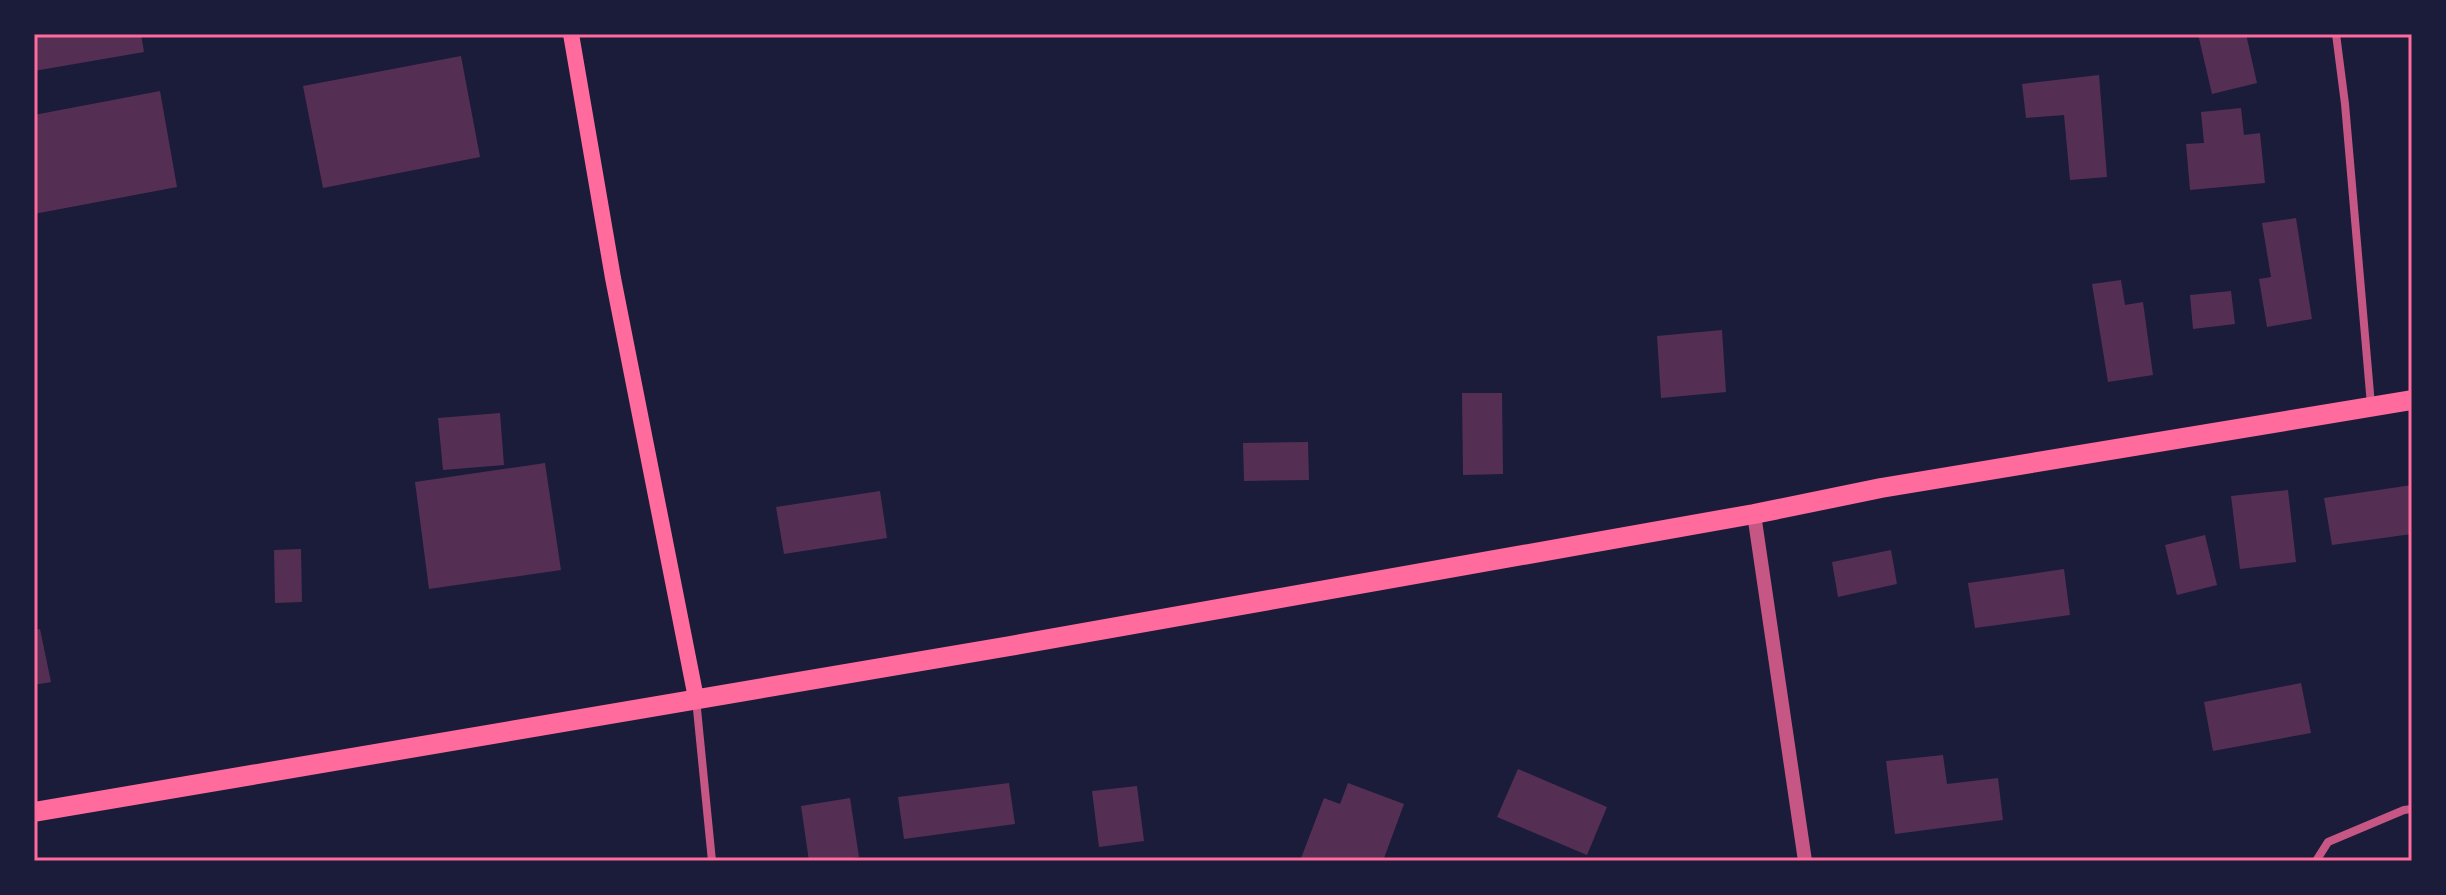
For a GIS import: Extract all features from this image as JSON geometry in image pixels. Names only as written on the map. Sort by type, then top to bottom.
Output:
[{"type":"main road","points":[[571,34],[613,278],[696,698]]},
{"type":"main road","points":[[34,812],[1010,646],[1754,514],[1881,488],[2412,400]]},
{"type":"street","points":[[2336,34],[2345,104],[2371,406]]},
{"type":"street","points":[[1754,514],[1805,861]]},
{"type":"street","points":[[696,698],[712,861]]},
{"type":"street","points":[[2316,861],[2328,842],[2412,809]]},
{"type":"building","points":[[34,34],[141,34],[144,52],[34,71]]},
{"type":"building","points":[[2198,34],[2246,34],[2257,83],[2212,94]]},
{"type":"building","points":[[461,56],[480,157],[323,188],[303,86]]},
{"type":"building","points":[[2099,75],[2107,177],[2070,180],[2064,115],[2026,118],[2022,84]]},
{"type":"building","points":[[160,91],[177,187],[34,214],[34,115]]},
{"type":"building","points":[[2241,108],[2244,135],[2260,133],[2265,183],[2190,190],[2186,144],[2204,143],[2201,112]]},
{"type":"building","points":[[2296,218],[2312,319],[2267,327],[2259,279],[2271,277],[2262,223]]},
{"type":"building","points":[[2121,280],[2125,305],[2143,302],[2153,375],[2108,382],[2092,284]]},
{"type":"building","points":[[2231,291],[2235,324],[2193,329],[2190,295]]},
{"type":"building","points":[[1722,330],[1726,392],[1661,398],[1657,336]]},
{"type":"building","points":[[1462,393],[1502,393],[1503,474],[1463,475]]},
{"type":"building","points":[[500,413],[504,465],[443,470],[438,418]]},
{"type":"building","points":[[1308,442],[1309,480],[1244,481],[1243,443]]},
{"type":"building","points":[[545,463],[561,570],[429,589],[415,482]]},
{"type":"building","points":[[2412,485],[2412,534],[2332,545],[2324,498]]},
{"type":"building","points":[[2288,490],[2296,562],[2240,569],[2231,496]]},
{"type":"building","points":[[880,491],[887,538],[784,554],[776,507]]},
{"type":"building","points":[[2205,535],[2217,585],[2177,595],[2165,545]]},
{"type":"building","points":[[301,549],[302,602],[275,603],[274,550]]},
{"type":"building","points":[[1891,550],[1897,584],[1838,597],[1832,562]]},
{"type":"building","points":[[2064,569],[2070,615],[1975,628],[1968,583]]},
{"type":"building","points":[[40,629],[51,682],[34,685],[34,630]]},
{"type":"building","points":[[2301,683],[2311,733],[2213,751],[2204,702]]},
{"type":"building","points":[[1943,755],[1947,784],[1998,778],[2003,820],[1895,834],[1886,761]]},
{"type":"building","points":[[1518,769],[1607,807],[1587,855],[1497,817]]},
{"type":"building","points":[[1009,783],[1015,824],[904,839],[898,797]]},
{"type":"building","points":[[1348,783],[1404,804],[1383,861],[1300,861],[1324,798],[1340,804]]},
{"type":"building","points":[[1137,786],[1144,841],[1099,847],[1092,791]]},
{"type":"building","points":[[850,798],[859,857],[809,861],[801,806]]}]
